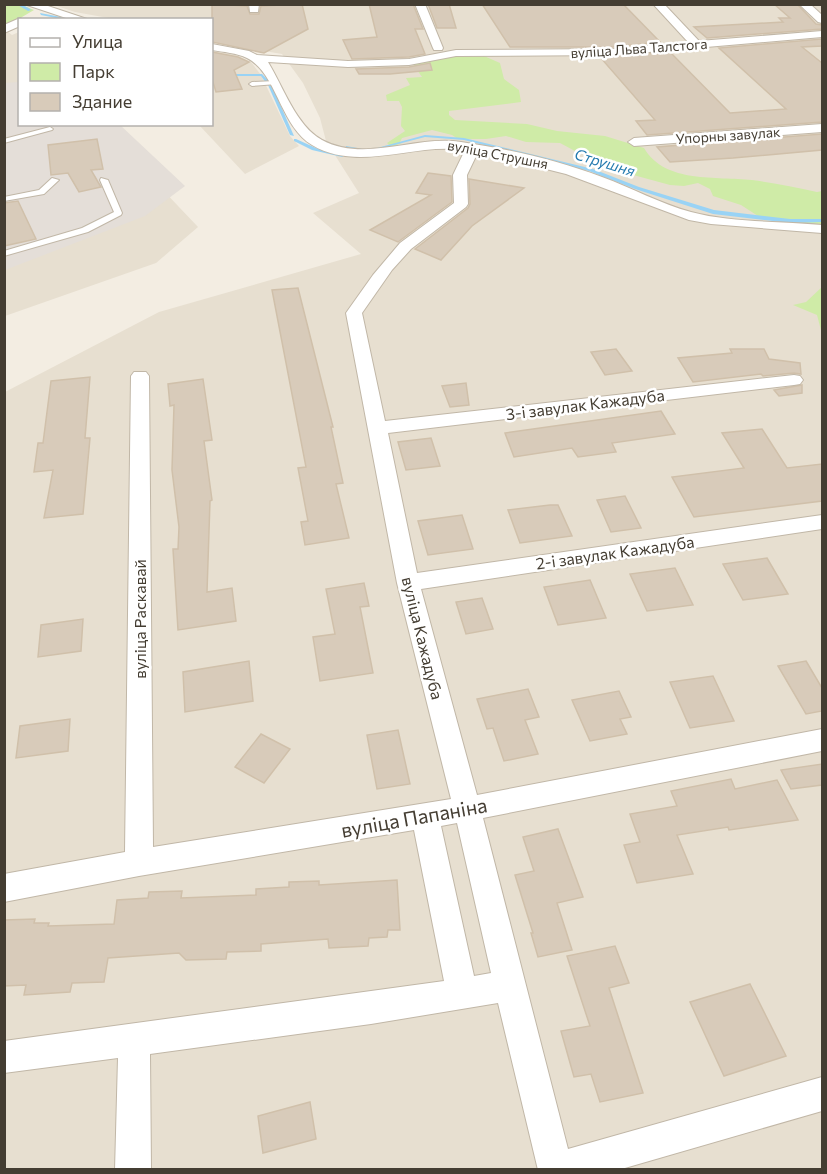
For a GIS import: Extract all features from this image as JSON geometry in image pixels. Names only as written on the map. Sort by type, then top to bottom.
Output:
[{"type":"street","points":[[29,4],[77,18]]},
{"type":"street","points":[[420,4],[438,48]]},
{"type":"street","points":[[658,4],[695,43]]},
{"type":"street","points":[[804,4],[822,20]]},
{"type":"street","points":[[26,18],[44,10]]},
{"type":"street","points":[[4,30],[18,22]]},
{"type":"street","name":"вуліца Льва Талстога","points":[[257,58],[348,64],[409,62],[456,53],[614,52],[695,43],[822,34]]},
{"type":"street","points":[[213,47],[257,58]]},
{"type":"street","name":"вуліца Струшня","points":[[257,58],[264,64],[306,134],[317,142],[333,147],[362,154],[434,143],[473,147],[555,165],[689,216],[711,220],[822,229]]},
{"type":"street","name":"Упорны завулак","points":[[634,142],[822,128]]},
{"type":"street","name":"вуліца Кажадуба","points":[[473,147],[460,175],[461,204],[457,210],[427,228],[405,247],[382,271],[354,313],[408,583],[467,809],[556,1170]]},
{"type":"street","name":"вуліца Раскавай","points":[[139,863],[140,376]]},
{"type":"street","name":"3-і завулак Кажадуба","points":[[376,428],[794,380]]},
{"type":"street","name":"2-і завулак Кажадуба","points":[[408,583],[822,522]]},
{"type":"street","name":"вуліца Папаніна","points":[[4,888],[139,863],[467,809],[822,740]]},
{"type":"street","points":[[425,816],[462,994]]},
{"type":"street","points":[[4,1057],[509,986]]},
{"type":"street","points":[[133,1170],[134,1040]]},
{"type":"street","points":[[556,1170],[822,1094]]},
{"type":"lane","points":[[252,84],[275,83]]},
{"type":"lane","points":[[4,141],[50,129]]},
{"type":"lane","points":[[4,199],[41,192],[55,180]]},
{"type":"lane","points":[[4,254],[85,230],[118,213],[104,180]]},
{"type":"shaded area","name":"Струшня","points":[[54,5],[822,5],[822,1169],[5,1170],[5,392],[159,312],[361,254],[313,213],[359,193],[326,141],[320,118],[303,83],[282,54],[213,42],[213,18],[108,18],[75,12]]},
{"type":"shaded area","points":[[4,29],[12,35],[18,32],[18,126],[102,126],[198,227],[156,263],[5,316]]},
{"type":"shaded area","points":[[213,51],[236,55],[251,62],[261,75],[290,136],[299,146],[245,174],[200,126],[213,126]]},
{"type":"shaded area","points":[[18,82],[18,126],[121,126],[185,186],[145,216],[5,270],[5,83]]},
{"type":"green space","points":[[5,5],[22,5],[34,10],[18,18],[5,27]]},
{"type":"green space","points":[[461,55],[484,56],[500,63],[504,79],[519,90],[521,102],[449,111],[449,115],[455,120],[527,124],[557,131],[605,136],[644,148],[653,160],[678,173],[708,178],[752,180],[822,191],[822,224],[795,223],[758,216],[741,205],[713,196],[710,189],[698,183],[684,186],[670,185],[626,173],[608,164],[601,157],[575,151],[560,143],[526,142],[506,136],[458,139],[452,135],[432,130],[402,138],[400,142],[402,143],[391,147],[387,143],[405,131],[401,126],[402,107],[399,101],[387,101],[386,95],[410,85],[406,78],[422,77],[412,63]]},
{"type":"green space","points":[[822,287],[822,334],[817,315],[793,305],[806,302]]},
{"type":"building","points":[[212,4],[247,6],[250,14],[259,14],[261,6],[302,4],[308,29],[264,53],[213,42]]},
{"type":"building","points":[[369,4],[413,4],[423,29],[415,29],[425,54],[409,57],[352,59],[343,40],[377,37]]},
{"type":"building","points":[[428,4],[449,4],[456,28],[437,28]]},
{"type":"building","points":[[482,4],[623,4],[660,42],[614,47],[510,47]]},
{"type":"building","points":[[774,4],[797,4],[816,24],[822,25],[822,29],[707,38],[694,27],[783,22],[779,18],[790,18]]},
{"type":"building","points":[[822,39],[822,46],[802,47],[822,63],[822,122],[647,135],[636,121],[655,120],[600,57],[670,52],[730,113],[786,109],[719,48]]},
{"type":"building","points":[[213,52],[238,57],[249,62],[234,70],[242,89],[216,92],[213,82]]},
{"type":"building","points":[[430,63],[432,70],[390,74],[359,74],[356,69],[409,67]]},
{"type":"building","points":[[822,134],[822,150],[733,158],[670,162],[657,147]]},
{"type":"building","points":[[97,139],[103,169],[91,170],[101,187],[79,192],[68,173],[51,175],[48,145]]},
{"type":"building","points":[[428,173],[451,176],[452,202],[398,242],[370,230],[431,195],[416,193]]},
{"type":"building","points":[[469,179],[524,188],[472,226],[441,260],[415,249],[468,208],[470,204]]},
{"type":"building","points":[[18,201],[36,239],[4,246],[4,203]]},
{"type":"building","points":[[298,288],[333,427],[331,427],[343,483],[336,484],[349,538],[305,545],[301,522],[308,521],[298,468],[306,467],[272,290]]},
{"type":"building","points":[[616,349],[632,371],[605,375],[591,352]]},
{"type":"building","points":[[730,349],[764,349],[769,359],[800,363],[801,374],[763,376],[761,374],[693,382],[678,358],[732,353]]},
{"type":"building","points":[[90,377],[85,438],[90,438],[83,514],[44,518],[53,470],[34,472],[38,443],[43,443],[51,381]]},
{"type":"building","points":[[203,379],[212,440],[204,441],[212,500],[210,501],[207,592],[232,588],[236,621],[178,630],[173,549],[178,549],[179,527],[172,470],[174,405],[170,406],[168,384]]},
{"type":"building","points":[[466,383],[469,405],[450,407],[442,386]]},
{"type":"building","points":[[802,385],[802,393],[779,396],[774,390]]},
{"type":"building","points":[[661,411],[675,434],[612,443],[616,452],[578,457],[572,448],[514,457],[505,433]]},
{"type":"building","points":[[762,429],[787,468],[822,464],[822,501],[694,517],[672,477],[744,468],[722,433]]},
{"type":"building","points":[[431,438],[440,466],[406,470],[398,442]]},
{"type":"building","points":[[625,496],[641,528],[611,532],[597,500]]},
{"type":"building","points":[[558,505],[572,536],[520,543],[508,510]]},
{"type":"building","points":[[462,515],[473,549],[428,555],[418,521]]},
{"type":"building","points":[[767,558],[788,594],[743,600],[723,564]]},
{"type":"building","points":[[675,568],[693,605],[647,611],[630,574]]},
{"type":"building","points":[[590,580],[606,618],[558,625],[544,587]]},
{"type":"building","points":[[364,583],[369,606],[360,607],[373,673],[320,681],[313,637],[335,634],[326,589]]},
{"type":"building","points":[[482,598],[493,629],[466,634],[456,602]]},
{"type":"building","points":[[83,619],[81,651],[38,657],[41,625]]},
{"type":"building","points":[[249,661],[253,701],[185,712],[183,672]]},
{"type":"building","points":[[806,661],[822,688],[822,711],[806,714],[778,666]]},
{"type":"building","points":[[713,676],[734,721],[690,728],[670,682]]},
{"type":"building","points":[[528,689],[539,717],[525,720],[538,754],[504,761],[493,728],[487,729],[477,699]]},
{"type":"building","points":[[619,691],[631,717],[620,719],[627,734],[590,741],[572,700]]},
{"type":"building","points":[[70,719],[68,751],[16,758],[20,726]]},
{"type":"building","points":[[398,730],[410,784],[377,789],[367,735]]},
{"type":"building","points":[[261,734],[290,749],[264,783],[235,767]]},
{"type":"building","points":[[822,764],[822,785],[791,789],[781,770]]},
{"type":"building","points":[[731,779],[735,789],[777,780],[798,820],[677,835],[693,874],[637,883],[624,845],[640,842],[630,814],[677,806],[671,791]]},
{"type":"building","points":[[558,829],[583,897],[557,903],[572,950],[538,957],[515,875],[534,871],[523,837]]},
{"type":"building","points":[[397,880],[400,930],[388,930],[387,937],[369,938],[368,946],[329,948],[328,939],[261,944],[261,951],[227,952],[226,959],[186,960],[179,953],[108,958],[104,982],[72,983],[70,992],[24,995],[26,985],[4,986],[4,920],[35,919],[34,923],[49,923],[48,926],[114,924],[117,900],[148,898],[149,892],[182,891],[181,898],[256,895],[256,889],[289,887],[289,882],[319,881],[319,885]]},
{"type":"building","points":[[615,946],[629,983],[609,988],[643,1093],[600,1102],[591,1074],[574,1077],[561,1031],[590,1026],[567,956]]},
{"type":"building","points":[[750,984],[786,1056],[724,1076],[690,1002]]},
{"type":"building","points":[[310,1102],[316,1139],[263,1153],[258,1116]]},
{"type":"waterway","name":"Струшня","points":[[17,4],[29,10]]},
{"type":"waterway","name":"Струшня","points":[[41,14],[61,18]]},
{"type":"waterway","name":"Струшня","points":[[213,75],[262,75],[268,82]]},
{"type":"waterway","name":"Струшня","points":[[270,86],[292,135]]},
{"type":"waterway","name":"Струшня","points":[[379,148],[425,136],[464,139],[591,170],[637,188],[713,212],[790,221],[822,221]]},
{"type":"waterway","name":"Струшня","points":[[296,140],[314,149],[342,156]]},
{"type":"waterway","name":"Струшня","points":[[348,147],[363,150]]}]
